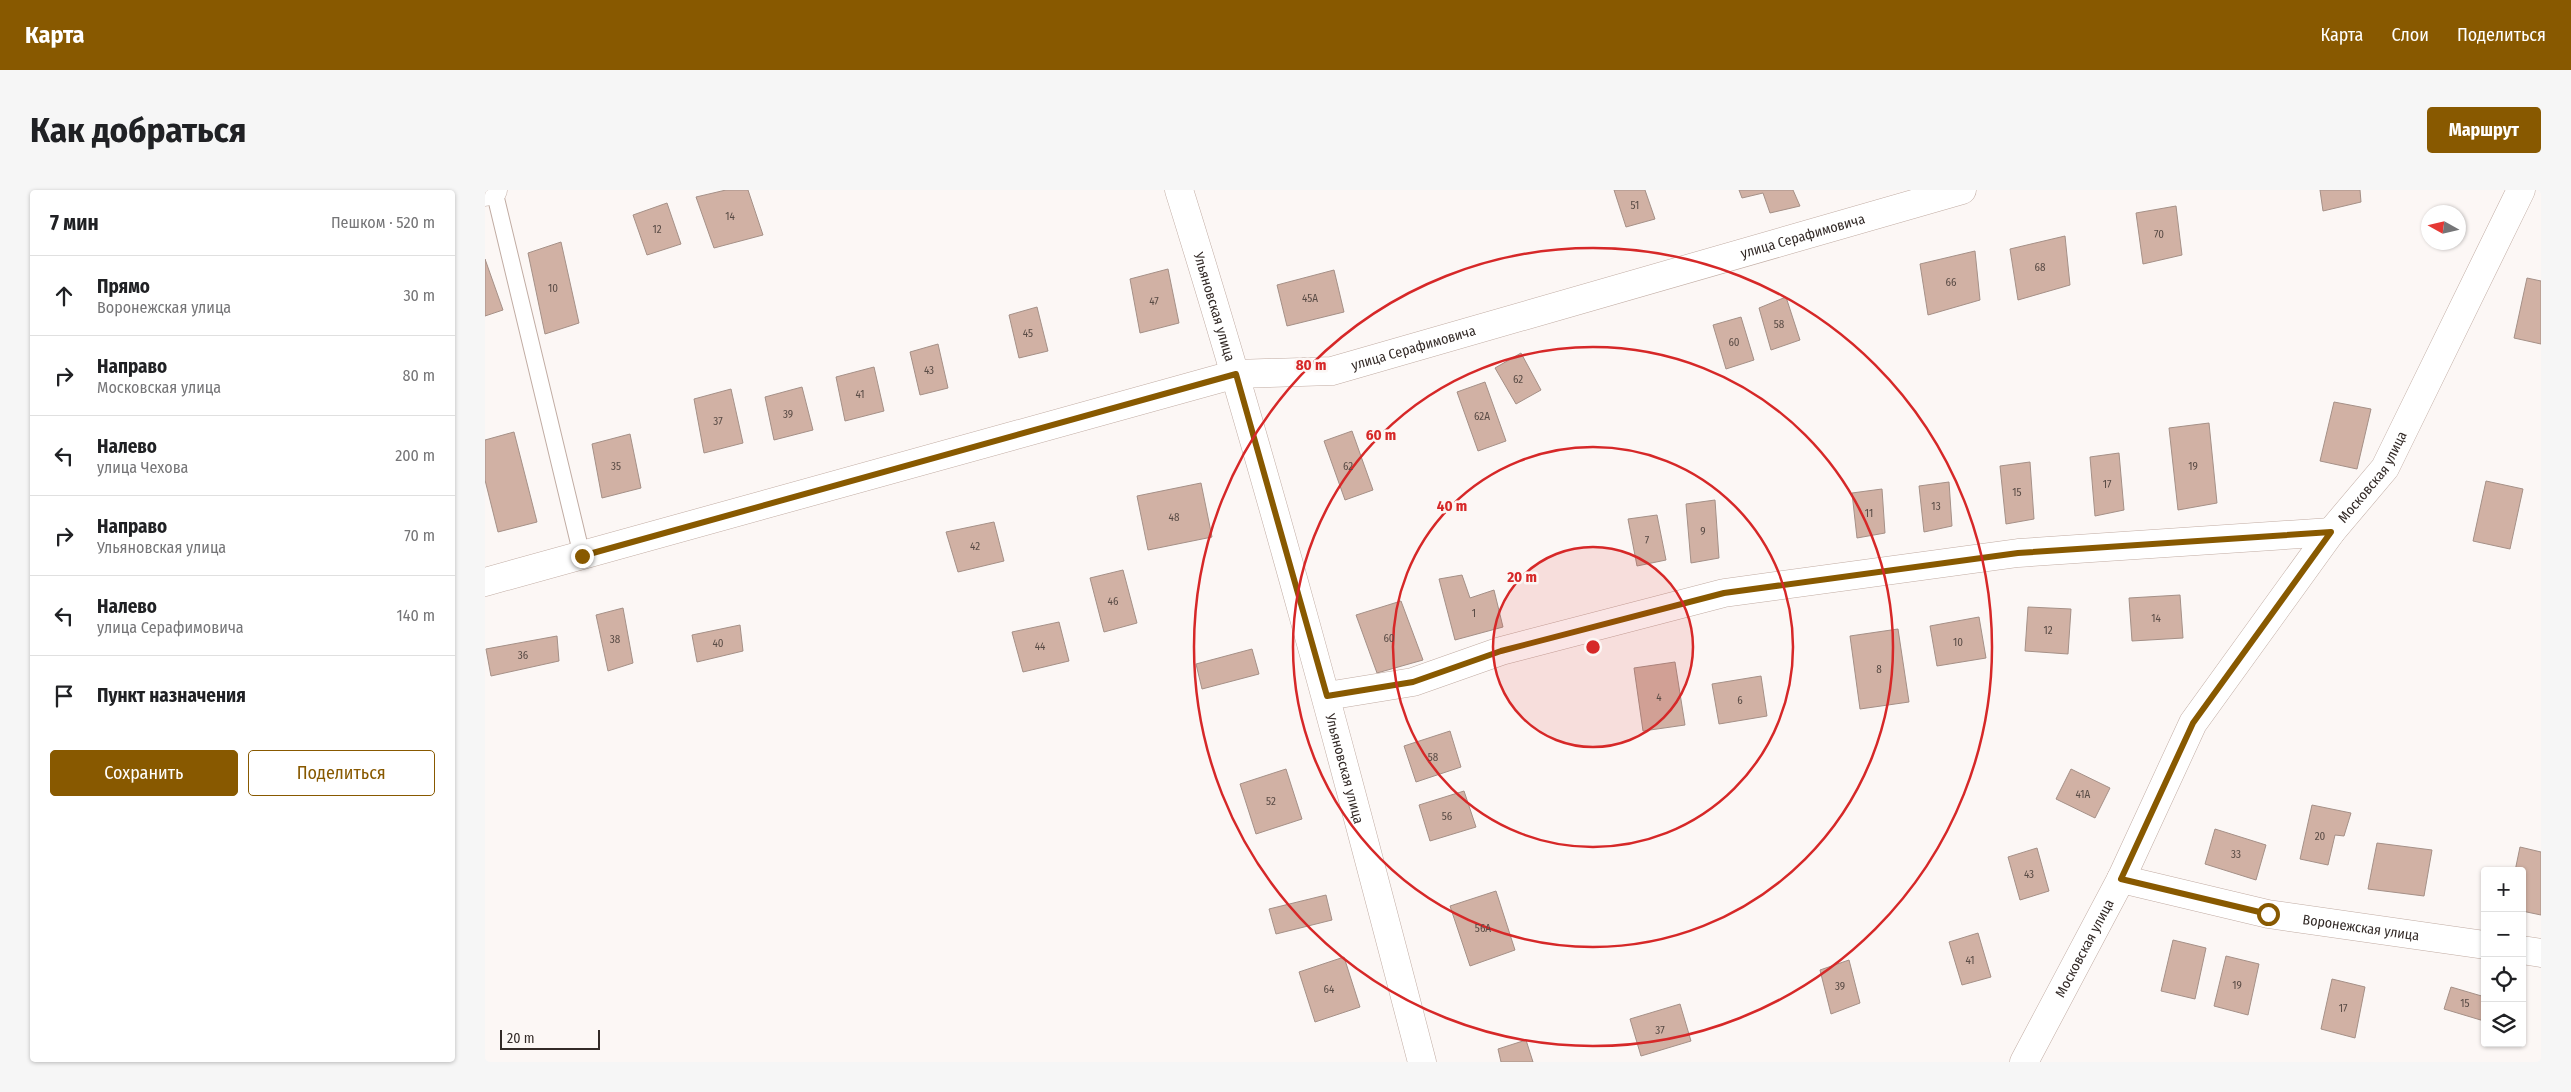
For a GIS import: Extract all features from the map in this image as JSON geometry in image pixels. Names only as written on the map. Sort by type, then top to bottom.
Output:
[{"type":"street","points":[[485,192],[494,190]]},
{"type":"street","name":"Ульяновская улица","points":[[1179,190],[1236,374],[1327,696],[1422,1062]]},
{"type":"street","name":"улица Серафимовича","points":[[485,582],[1236,374],[1331,371],[1962,190]]},
{"type":"street","name":"Московская улица","points":[[2024,1062],[2121,879],[2193,723],[2331,532],[2385,468],[2521,190]]},
{"type":"street","points":[[1327,696],[1413,682],[1501,651],[1724,593],[2018,553],[2331,532]]},
{"type":"street","name":"Воронежская улица","points":[[2121,879],[2268,914],[2481,944]]},
{"type":"street","points":[[2526,951],[2541,953]]},
{"type":"lane","points":[[494,190],[582,556]]},
{"type":"building","points":[[726,190],[748,190],[763,235],[714,248],[696,197]]},
{"type":"building","points":[[1614,190],[1645,190],[1655,219],[1626,227]]},
{"type":"building","points":[[1739,190],[1793,190],[1800,206],[1770,213],[1763,193],[1742,198]]},
{"type":"building","points":[[2320,190],[2360,190],[2361,202],[2323,211]]},
{"type":"building","points":[[667,203],[681,244],[647,255],[633,215]]},
{"type":"building","points":[[2176,206],[2182,255],[2143,264],[2136,213]]},
{"type":"building","points":[[2065,236],[2070,285],[2018,300],[2010,249]]},
{"type":"building","points":[[561,242],[579,323],[545,334],[528,253]]},
{"type":"building","points":[[1975,251],[1980,300],[1928,315],[1920,264]]},
{"type":"building","points":[[485,259],[503,310],[485,316]]},
{"type":"building","points":[[1168,269],[1179,323],[1140,333],[1130,279]]},
{"type":"building","points":[[1334,270],[1344,312],[1287,326],[1277,285]]},
{"type":"building","points":[[2527,278],[2541,281],[2541,344],[2514,338]]},
{"type":"building","points":[[1786,297],[1800,340],[1771,350],[1759,308]]},
{"type":"building","points":[[1037,307],[1048,351],[1019,358],[1009,315]]},
{"type":"building","points":[[1741,317],[1754,360],[1726,369],[1713,325]]},
{"type":"building","points":[[938,344],[948,388],[920,395],[910,352]]},
{"type":"building","points":[[1521,353],[1541,390],[1516,404],[1495,368]]},
{"type":"building","points":[[874,367],[884,411],[845,421],[836,377]]},
{"type":"building","points":[[1485,382],[1506,441],[1478,451],[1457,392]]},
{"type":"building","points":[[802,387],[813,430],[774,440],[765,397]]},
{"type":"building","points":[[731,389],[743,443],[704,453],[694,399]]},
{"type":"building","points":[[2334,402],[2371,409],[2357,469],[2320,461]]},
{"type":"building","points":[[2209,423],[2217,503],[2178,510],[2169,428]]},
{"type":"building","points":[[1352,431],[1373,490],[1345,500],[1324,441]]},
{"type":"building","points":[[514,432],[537,522],[498,532],[485,480],[485,440]]},
{"type":"building","points":[[630,434],[641,488],[602,498],[592,444]]},
{"type":"building","points":[[2119,453],[2124,510],[2095,516],[2090,457]]},
{"type":"building","points":[[2030,462],[2034,519],[2006,524],[2000,466]]},
{"type":"building","points":[[2486,481],[2523,489],[2510,549],[2473,541]]},
{"type":"building","points":[[1949,482],[1952,526],[1924,532],[1919,486]]},
{"type":"building","points":[[1201,483],[1212,537],[1148,550],[1137,496]]},
{"type":"building","points":[[1882,489],[1885,533],[1857,538],[1852,493]]},
{"type":"building","points":[[1715,500],[1719,558],[1691,563],[1686,504]]},
{"type":"building","points":[[1657,515],[1666,560],[1637,566],[1628,519]]},
{"type":"building","points":[[994,522],[1004,561],[958,572],[946,532]]},
{"type":"building","points":[[1123,570],[1137,623],[1104,632],[1090,578]]},
{"type":"building","points":[[1462,575],[1470,598],[1494,590],[1503,627],[1455,640],[1439,579]]},
{"type":"building","points":[[2180,595],[2183,638],[2132,641],[2129,598]]},
{"type":"building","points":[[1401,601],[1423,660],[1377,673],[1356,615]]},
{"type":"building","points":[[2028,607],[2071,609],[2068,654],[2025,651]]},
{"type":"building","points":[[623,608],[633,663],[608,671],[596,615]]},
{"type":"building","points":[[1979,617],[1986,658],[1937,666],[1930,626]]},
{"type":"building","points":[[1059,622],[1069,661],[1023,672],[1012,632]]},
{"type":"building","points":[[740,625],[743,651],[697,662],[692,635]]},
{"type":"building","points":[[1898,629],[1909,702],[1860,709],[1850,636]]},
{"type":"building","points":[[557,636],[559,661],[491,676],[486,649]]},
{"type":"building","points":[[1252,649],[1259,674],[1202,689],[1196,664]]},
{"type":"building","points":[[1675,662],[1685,725],[1643,731],[1634,668]]},
{"type":"building","points":[[1761,676],[1767,716],[1719,724],[1712,684]]},
{"type":"building","points":[[1450,731],[1461,767],[1416,782],[1404,746]]},
{"type":"building","points":[[1286,769],[1302,819],[1256,834],[1240,784]]},
{"type":"building","points":[[2071,769],[2110,788],[2095,818],[2056,799]]},
{"type":"building","points":[[1464,791],[1476,827],[1430,841],[1419,805]]},
{"type":"building","points":[[2312,805],[2351,813],[2344,836],[2335,835],[2328,865],[2300,859]]},
{"type":"building","points":[[2215,829],[2266,845],[2256,880],[2205,864]]},
{"type":"building","points":[[2377,843],[2432,850],[2424,896],[2368,889]]},
{"type":"building","points":[[2520,847],[2541,852],[2541,915],[2526,912],[2526,867],[2516,867]]},
{"type":"building","points":[[2037,848],[2049,891],[2020,900],[2008,857]]},
{"type":"building","points":[[1496,891],[1515,950],[1470,966],[1450,906]]},
{"type":"building","points":[[1326,895],[1332,920],[1276,934],[1269,909]]},
{"type":"building","points":[[1978,933],[1991,977],[1962,985],[1949,942]]},
{"type":"building","points":[[2173,940],[2206,948],[2195,999],[2161,991]]},
{"type":"building","points":[[2226,956],[2259,964],[2248,1015],[2214,1006]]},
{"type":"building","points":[[1344,957],[1360,1007],[1315,1022],[1299,972]]},
{"type":"building","points":[[1849,960],[1860,1003],[1831,1014],[1820,970]]},
{"type":"building","points":[[2332,979],[2365,987],[2355,1038],[2321,1029]]},
{"type":"building","points":[[2451,987],[2481,996],[2481,1020],[2444,1009]]},
{"type":"building","points":[[1680,1004],[1691,1041],[1641,1056],[1630,1019]]},
{"type":"building","points":[[1526,1040],[1533,1062],[1501,1062],[1498,1049]]},
{"type":"route","points":[[582,556],[1236,374],[1327,696],[1413,682],[1501,651],[1724,593],[2018,553],[2331,532],[2193,723],[2121,879],[2268,914]]}]
